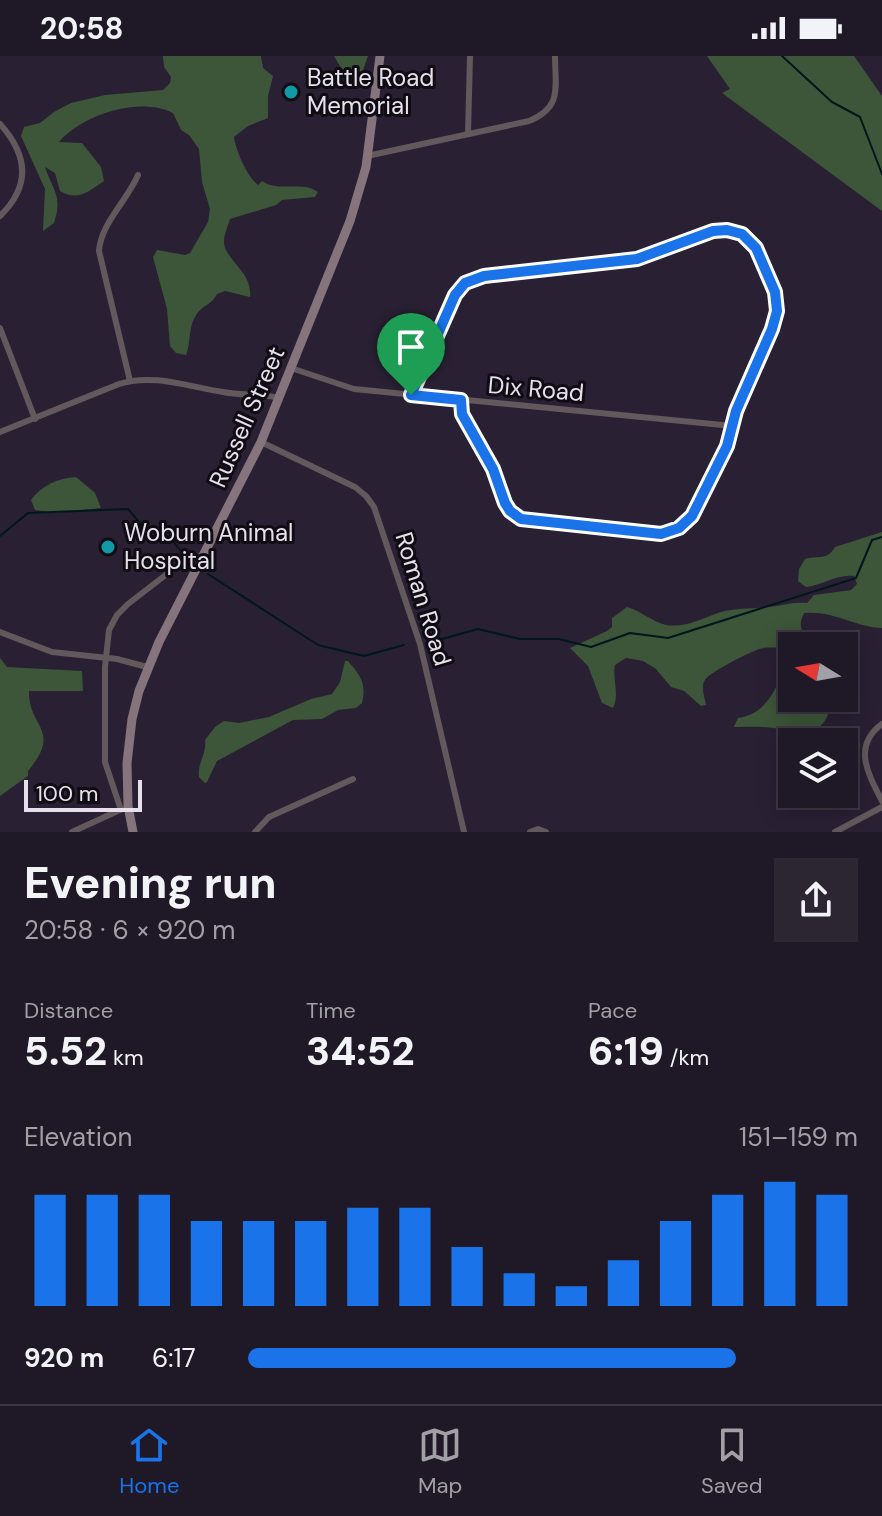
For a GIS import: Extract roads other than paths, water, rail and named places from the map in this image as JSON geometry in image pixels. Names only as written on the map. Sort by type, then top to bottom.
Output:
[{"type":"street","name":"Russell Street","points":[[133,832],[124,808],[134,706],[147,667],[261,442],[354,211],[367,156],[380,56]]},
{"type":"street","points":[[468,134],[470,56]]},
{"type":"street","points":[[367,156],[529,121],[547,112],[552,106],[555,92],[555,56]]},
{"type":"street","points":[[0,124],[16,144],[22,171],[15,199],[0,216]]},
{"type":"street","points":[[130,381],[99,251],[104,230],[129,196],[138,175]]},
{"type":"street","points":[[411,395],[453,299],[470,281],[484,276],[637,259],[713,231],[727,230],[742,234],[756,248],[773,286],[777,304],[775,323],[727,446],[692,516],[673,531],[655,534],[528,521],[515,516],[505,503],[493,469],[462,414],[461,400]]},
{"type":"street","points":[[0,328],[35,419]]},
{"type":"street","name":"Dix Road","points":[[291,368],[349,388],[733,426]]},
{"type":"street","points":[[0,432],[130,381],[168,382],[279,398]]},
{"type":"street","name":"Roman Road","points":[[261,442],[355,487],[374,507],[420,644],[464,832]]},
{"type":"street","points":[[72,832],[124,808],[105,762],[109,630],[123,608],[187,559],[204,555]]},
{"type":"street","points":[[0,632],[52,652],[106,657],[147,667]]},
{"type":"street","points":[[835,832],[882,804],[867,771],[864,756],[869,738],[882,724]]},
{"type":"street","points":[[255,832],[269,817],[353,779]]},
{"type":"street","points":[[530,832],[538,829],[546,832]]},
{"type":"waterway","points":[[782,56],[832,102],[860,117],[882,174]]},
{"type":"waterway","points":[[0,536],[28,513],[128,509],[151,536],[169,536],[181,551]]},
{"type":"waterway","points":[[431,642],[478,629],[520,639],[559,639],[591,647],[630,633],[668,638],[856,578],[872,540],[882,537]]},
{"type":"waterway","points":[[208,574],[318,645],[364,656],[404,645]]},
{"type":"place","name":"Battle Road Memorial","points":[[291,92]]},
{"type":"place","name":"Woburn Animal Hospital","points":[[108,547]]}]
